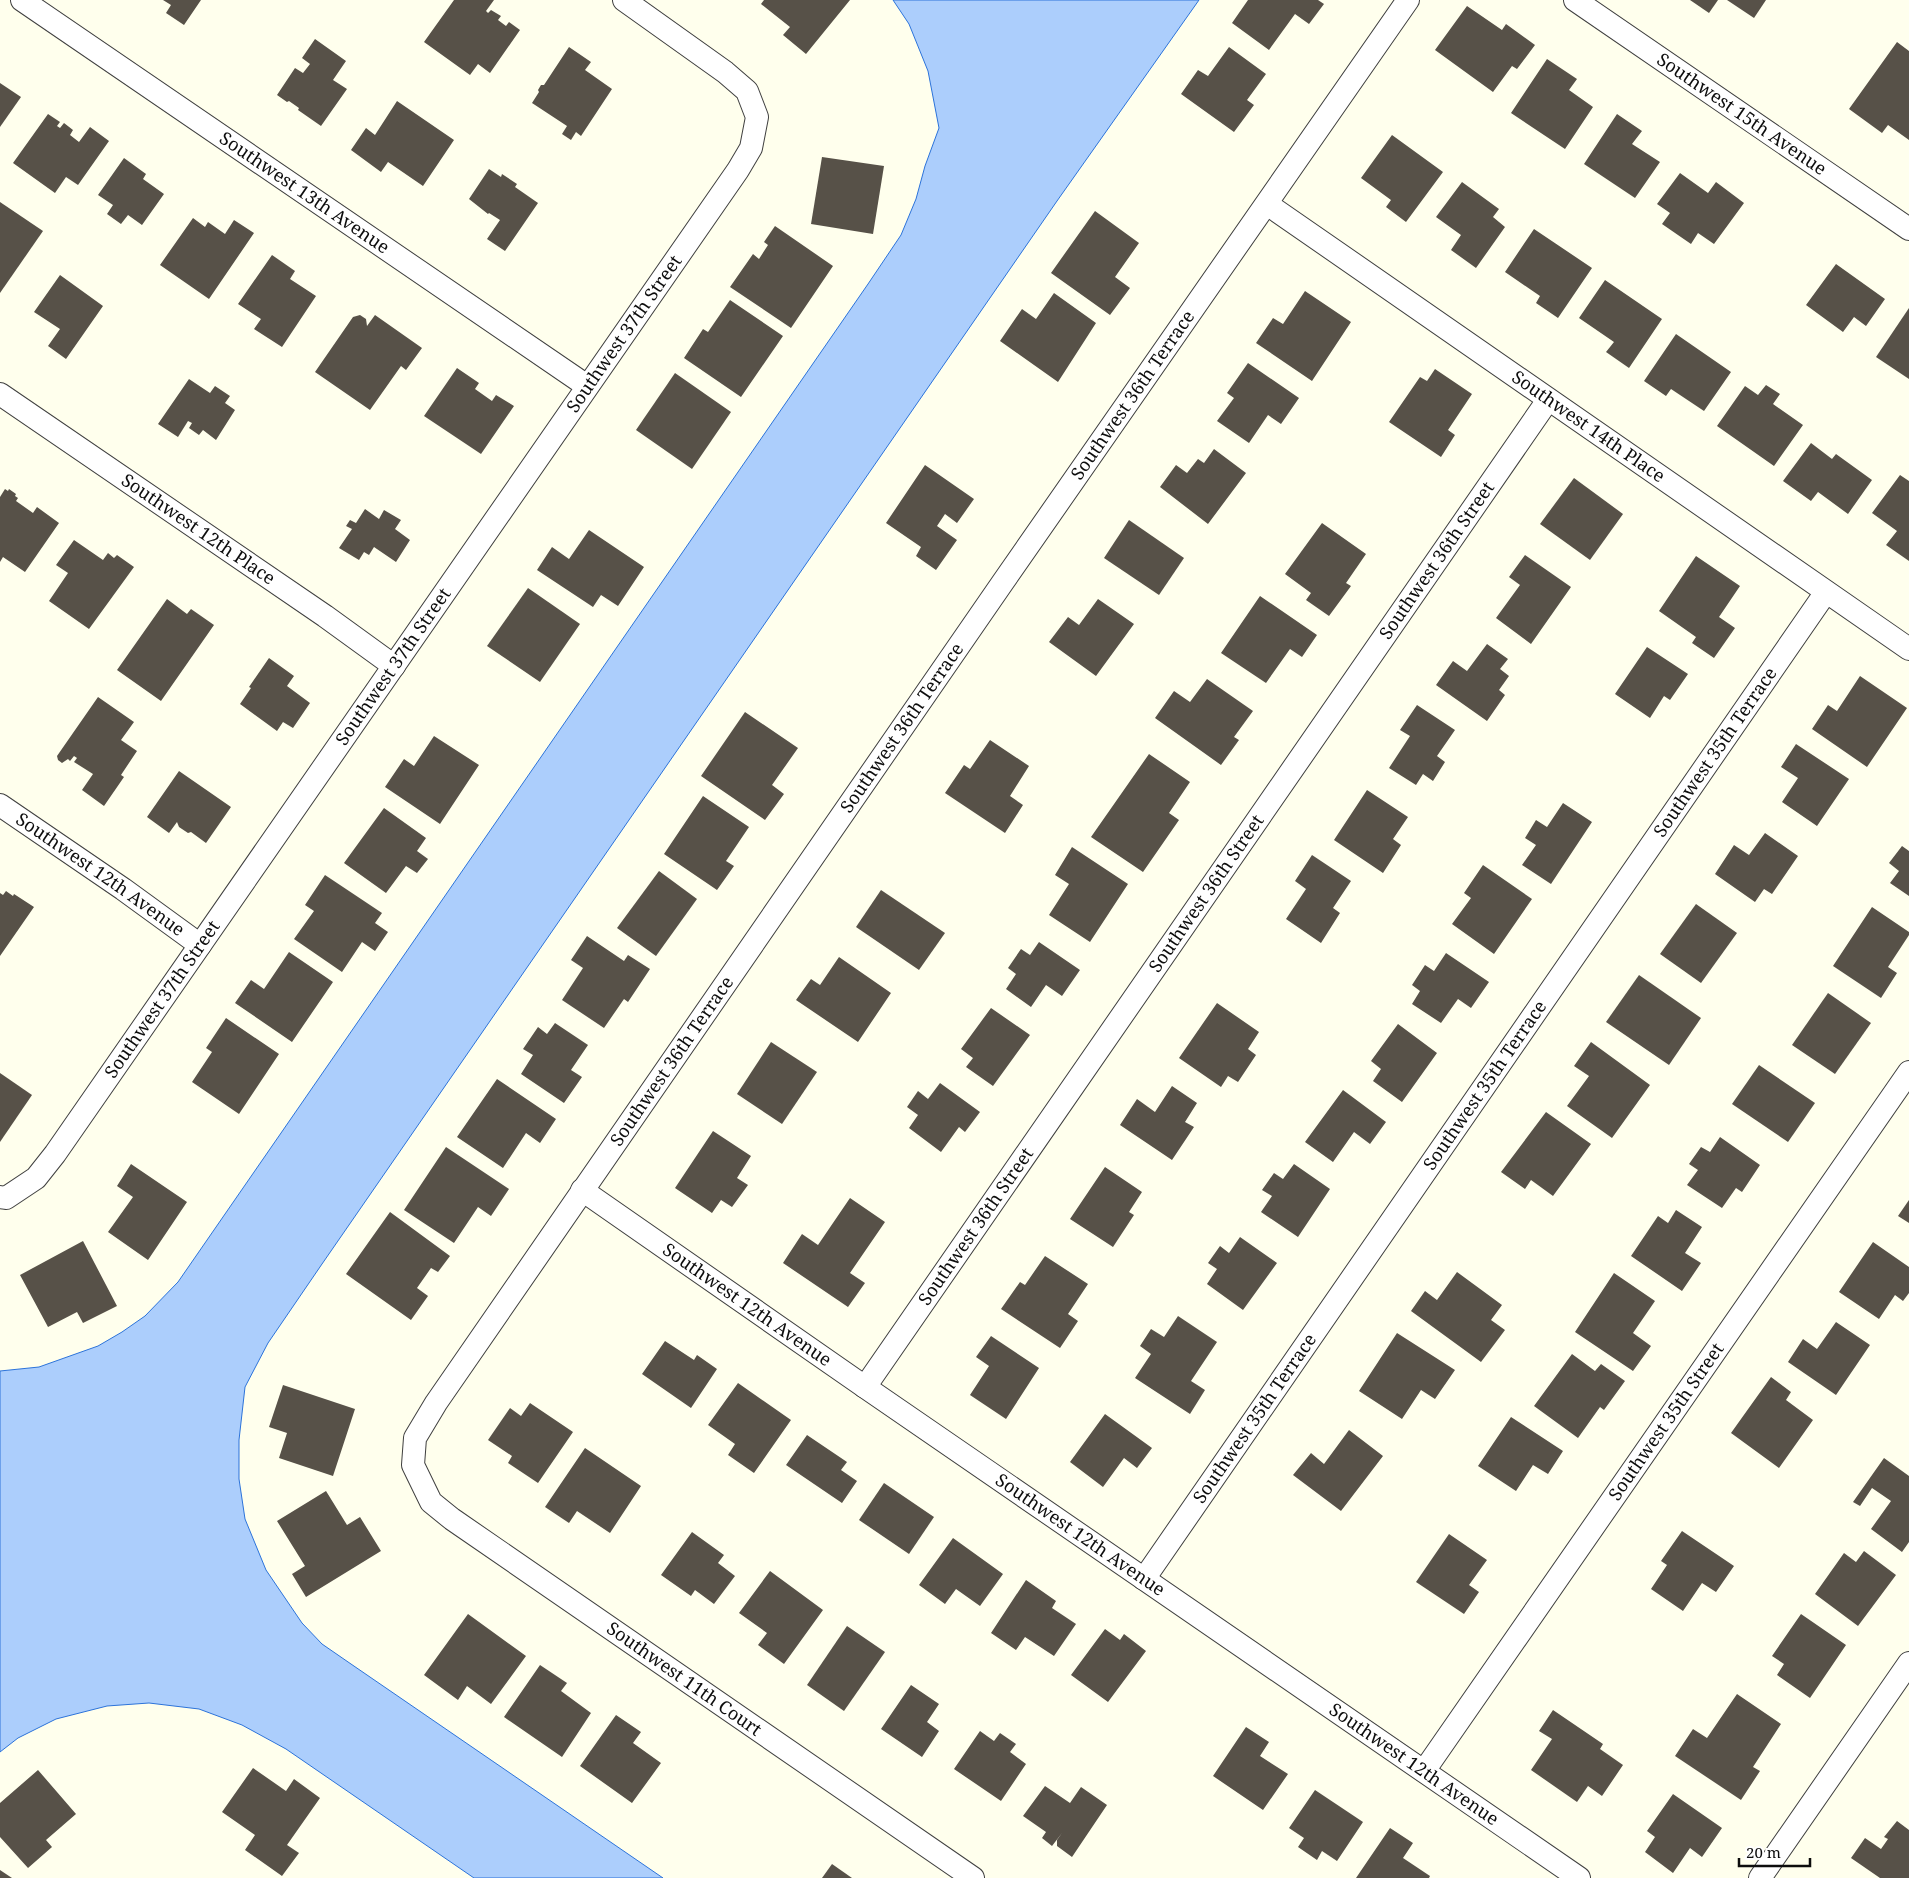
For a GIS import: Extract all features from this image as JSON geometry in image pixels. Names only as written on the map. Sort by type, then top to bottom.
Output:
[{"type":"street","name":"Southwest 13th Avenue","points":[[22,0],[588,386]]},
{"type":"street","name":"Southwest 37th Street","points":[[3,1197],[36,1178],[394,666],[738,170],[751,148],[757,117],[747,91],[732,78],[624,0]]},
{"type":"street","name":"Southwest 36th Terrace","points":[[413,1465],[415,1438],[432,1410],[582,1190],[1408,0]]},
{"type":"street","name":"Southwest 15th Avenue","points":[[1575,0],[1909,229]]},
{"type":"street","name":"Southwest 14th Place","points":[[1267,204],[1909,650]]},
{"type":"street","name":"Southwest 12th Place","points":[[0,394],[325,616],[394,666]]},
{"type":"street","name":"Southwest 36th Street","points":[[865,1387],[1548,400]]},
{"type":"street","name":"Southwest 35th Terrace","points":[[1144,1579],[1826,592]]},
{"type":"street","name":"Southwest 12th Avenue","points":[[0,805],[124,889],[200,945]]},
{"type":"street","name":"Southwest 35th Street","points":[[1424,1771],[1909,1072]]},
{"type":"street","name":"Southwest 12th Avenue","points":[[582,1190],[1579,1878]]},
{"type":"street","name":"Southwest 11th Court","points":[[413,1465],[431,1502],[452,1519],[972,1878]]},
{"type":"street","points":[[1760,1878],[1909,1663]]},
{"type":"water","points":[[893,0],[1199,0],[1057,201],[322,1264],[268,1343],[245,1387],[239,1440],[239,1479],[245,1519],[266,1570],[302,1623],[322,1644],[663,1878],[474,1878],[286,1749],[242,1725],[199,1709],[149,1703],[107,1706],[56,1719],[18,1738],[0,1752],[0,1371],[39,1367],[98,1346],[145,1316],[178,1282],[901,235],[916,199],[925,166],[939,128],[928,71],[909,24]]},
{"type":"building","points":[[163,0],[201,0],[184,25],[166,13],[171,5]]},
{"type":"building","points":[[454,0],[494,0],[486,11],[488,13],[491,10],[501,16],[498,20],[506,26],[509,22],[520,30],[490,73],[478,64],[470,75],[424,42]]},
{"type":"building","points":[[764,0],[850,0],[806,54],[783,35],[790,27],[761,4]]},
{"type":"building","points":[[1248,0],[1318,0],[1324,4],[1309,24],[1295,14],[1269,50],[1232,23]]},
{"type":"building","points":[[1690,0],[1718,0],[1709,13]]},
{"type":"building","points":[[1727,0],[1766,0],[1754,18]]},
{"type":"building","points":[[1467,6],[1502,30],[1506,24],[1535,45],[1517,69],[1512,66],[1493,92],[1435,50]]},
{"type":"building","points":[[315,39],[346,61],[333,80],[347,89],[321,126],[298,110],[299,108],[277,95],[295,68],[303,73],[310,64],[302,58]]},
{"type":"building","points":[[1897,42],[1909,51],[1909,140],[1888,125],[1882,133],[1849,109]]},
{"type":"building","points":[[569,47],[591,62],[585,70],[612,89],[581,136],[576,132],[571,140],[562,134],[567,126],[532,103],[541,85],[544,85]]},
{"type":"building","points":[[1229,47],[1266,74],[1247,100],[1254,105],[1234,132],[1181,94],[1198,70],[1208,76]]},
{"type":"building","points":[[1547,59],[1577,79],[1569,90],[1593,107],[1565,149],[1511,113]]},
{"type":"building","points":[[0,83],[21,97],[0,127]]},
{"type":"building","points":[[397,101],[454,140],[423,186],[388,162],[381,172],[351,150],[366,128],[375,135]]},
{"type":"building","points":[[48,114],[60,122],[57,126],[60,128],[64,123],[73,130],[70,135],[79,142],[90,127],[109,141],[78,185],[66,177],[55,193],[13,163]]},
{"type":"building","points":[[1617,114],[1642,131],[1632,144],[1660,162],[1635,198],[1584,164]]},
{"type":"building","points":[[1392,135],[1443,172],[1406,222],[1386,207],[1391,200],[1361,178]]},
{"type":"building","points":[[822,157],[884,166],[873,234],[811,224]]},
{"type":"building","points":[[124,158],[146,174],[143,179],[164,194],[142,225],[128,215],[121,224],[107,214],[113,205],[98,195]]},
{"type":"building","points":[[489,169],[501,177],[502,174],[517,184],[515,187],[538,203],[505,251],[487,239],[500,220],[488,214],[469,199]]},
{"type":"building","points":[[1680,173],[1708,193],[1716,182],[1744,203],[1714,244],[1698,233],[1691,244],[1662,224],[1670,213],[1657,204]]},
{"type":"building","points":[[1462,182],[1499,209],[1493,217],[1505,227],[1476,268],[1451,250],[1461,235],[1436,217]]},
{"type":"building","points":[[0,202],[43,231],[0,293]]},
{"type":"building","points":[[1095,211],[1139,243],[1115,277],[1130,288],[1110,315],[1051,273]]},
{"type":"building","points":[[193,218],[205,227],[208,222],[225,234],[234,220],[254,233],[209,299],[160,265]]},
{"type":"building","points":[[775,226],[833,266],[791,328],[730,287],[753,254],[759,259],[768,245],[764,242]]},
{"type":"building","points":[[1534,229],[1592,268],[1558,318],[1536,303],[1540,296],[1505,272]]},
{"type":"building","points":[[272,255],[295,271],[290,279],[316,296],[282,347],[254,329],[261,319],[238,304]]},
{"type":"building","points":[[1836,264],[1885,299],[1866,326],[1854,317],[1843,332],[1806,305]]},
{"type":"building","points":[[60,275],[103,306],[66,359],[48,346],[60,329],[34,312]]},
{"type":"building","points":[[1605,280],[1662,319],[1629,368],[1606,352],[1614,342],[1579,318]]},
{"type":"building","points":[[1305,291],[1351,322],[1312,381],[1256,343],[1273,318],[1283,324]]},
{"type":"building","points":[[1054,293],[1096,323],[1058,382],[1000,341],[1022,309],[1036,319]]},
{"type":"building","points":[[730,300],[783,336],[741,397],[684,358],[703,329],[708,332]]},
{"type":"building","points":[[1909,308],[1909,379],[1876,357]]},
{"type":"building","points":[[360,315],[366,319],[367,326],[375,315],[422,348],[406,370],[401,366],[370,410],[315,372],[353,317]]},
{"type":"building","points":[[1676,334],[1731,372],[1704,411],[1671,389],[1666,396],[1644,381]]},
{"type":"building","points":[[1248,363],[1299,398],[1281,424],[1268,415],[1249,443],[1217,421],[1234,398],[1227,393]]},
{"type":"building","points":[[457,368],[479,383],[475,389],[492,401],[496,395],[514,406],[481,454],[424,416]]},
{"type":"building","points":[[1435,369],[1472,394],[1448,430],[1455,435],[1441,457],[1389,422],[1420,377],[1427,381]]},
{"type":"building","points":[[675,373],[731,412],[692,469],[636,430]]},
{"type":"building","points":[[189,379],[210,393],[215,386],[230,396],[225,403],[235,410],[216,440],[203,430],[199,435],[189,428],[192,423],[188,421],[178,437],[158,424]]},
{"type":"building","points":[[1766,385],[1780,394],[1773,404],[1803,425],[1774,466],[1717,426],[1745,386],[1758,395]]},
{"type":"building","points":[[1811,443],[1832,459],[1836,454],[1872,480],[1848,514],[1818,492],[1811,501],[1783,481]]},
{"type":"building","points":[[1214,449],[1246,473],[1208,524],[1160,487],[1176,465],[1187,473],[1198,459],[1204,463]]},
{"type":"building","points":[[925,465],[974,499],[957,523],[945,514],[937,526],[957,540],[936,570],[916,556],[921,547],[886,523]]},
{"type":"building","points":[[1900,475],[1909,481],[1909,561],[1886,545],[1897,531],[1872,513]]},
{"type":"building","points":[[1574,478],[1623,514],[1590,560],[1540,524]]},
{"type":"building","points":[[5,489],[8,491],[9,489],[16,494],[15,496],[18,498],[16,501],[33,513],[37,507],[59,523],[25,572],[3,557],[0,562],[0,497]]},
{"type":"building","points":[[365,509],[379,519],[384,510],[401,520],[395,529],[410,540],[396,562],[374,547],[369,555],[364,552],[359,560],[339,548],[352,529],[346,526],[350,520],[356,523]]},
{"type":"building","points":[[1129,520],[1184,558],[1159,595],[1104,558]]},
{"type":"building","points":[[1322,523],[1366,554],[1346,583],[1351,586],[1329,616],[1306,600],[1311,593],[1285,574]]},
{"type":"building","points":[[589,530],[644,567],[618,606],[601,595],[593,607],[537,570],[552,547],[569,559]]},
{"type":"building","points":[[74,540],[103,560],[108,553],[114,558],[117,555],[134,567],[89,629],[49,601],[68,573],[56,565]]},
{"type":"building","points":[[1525,555],[1571,587],[1531,644],[1496,618],[1520,585],[1509,577]]},
{"type":"building","points":[[1696,556],[1740,586],[1719,617],[1735,628],[1714,658],[1692,643],[1696,637],[1659,611]]},
{"type":"building","points":[[528,588],[580,624],[540,682],[487,646]]},
{"type":"building","points":[[1260,596],[1317,635],[1302,657],[1290,649],[1266,683],[1221,653]]},
{"type":"building","points":[[167,599],[187,614],[191,609],[214,625],[161,701],[117,670]]},
{"type":"building","points":[[1098,599],[1134,624],[1096,676],[1049,642],[1068,617],[1079,625]]},
{"type":"building","points":[[1487,644],[1508,659],[1500,669],[1509,676],[1499,690],[1505,695],[1487,721],[1436,685],[1453,661],[1467,671]]},
{"type":"building","points":[[1647,647],[1688,674],[1670,700],[1664,696],[1650,718],[1615,694]]},
{"type":"building","points":[[269,658],[294,676],[287,686],[310,703],[293,728],[283,722],[277,731],[240,704]]},
{"type":"building","points":[[1860,676],[1907,708],[1867,767],[1812,729],[1828,705],[1837,711]]},
{"type":"building","points":[[1207,679],[1253,711],[1234,737],[1239,740],[1221,765],[1155,718],[1174,691],[1190,702]]},
{"type":"building","points":[[98,697],[134,722],[121,740],[137,751],[121,775],[124,777],[104,806],[82,790],[93,774],[74,762],[77,758],[74,756],[70,761],[68,759],[62,763],[58,760],[57,756]]},
{"type":"building","points":[[1417,705],[1455,730],[1437,756],[1445,762],[1433,781],[1423,774],[1416,785],[1389,768],[1410,736],[1400,730]]},
{"type":"building","points":[[745,712],[798,748],[772,785],[784,794],[765,820],[701,776]]},
{"type":"building","points":[[434,736],[479,765],[440,824],[385,787],[404,759],[414,766]]},
{"type":"building","points":[[990,740],[1029,766],[1010,796],[1023,805],[1005,833],[945,793],[964,765],[970,769]]},
{"type":"building","points":[[1796,744],[1849,779],[1817,826],[1782,802],[1798,778],[1781,767]]},
{"type":"building","points":[[1149,754],[1190,782],[1169,813],[1179,820],[1143,872],[1091,837]]},
{"type":"building","points":[[179,771],[231,807],[206,843],[191,832],[188,833],[179,827],[177,822],[169,833],[147,817]]},
{"type":"building","points":[[1367,790],[1408,817],[1393,839],[1401,845],[1383,873],[1334,840]]},
{"type":"building","points":[[703,796],[749,827],[726,861],[734,866],[717,890],[664,854]]},
{"type":"building","points":[[1563,803],[1592,822],[1551,884],[1522,865],[1536,845],[1525,838],[1536,820],[1547,827]]},
{"type":"building","points":[[384,808],[426,838],[417,851],[428,859],[417,873],[406,866],[386,893],[344,863]]},
{"type":"building","points":[[1765,833],[1798,856],[1772,894],[1764,889],[1755,902],[1715,874],[1734,845],[1749,855]]},
{"type":"building","points":[[1902,846],[1909,851],[1909,896],[1890,883],[1899,871],[1889,863]]},
{"type":"building","points":[[1072,847],[1128,884],[1090,942],[1049,915],[1069,884],[1055,875]]},
{"type":"building","points":[[1312,855],[1351,881],[1333,908],[1340,913],[1321,943],[1286,919],[1306,889],[1295,881]]},
{"type":"building","points":[[1483,865],[1532,899],[1494,954],[1452,924],[1471,898],[1464,893]]},
{"type":"building","points":[[659,871],[697,899],[656,956],[617,928]]},
{"type":"building","points":[[325,875],[382,913],[375,923],[388,932],[375,951],[362,942],[342,972],[294,939],[314,911],[305,905]]},
{"type":"building","points":[[881,890],[945,933],[919,970],[856,927]]},
{"type":"building","points":[[6,891],[34,907],[0,956],[0,893],[3,895]]},
{"type":"building","points":[[1696,904],[1737,933],[1701,983],[1660,954]]},
{"type":"building","points":[[1872,907],[1909,932],[1909,935],[1888,967],[1897,973],[1881,998],[1833,966]]},
{"type":"building","points":[[587,936],[624,961],[628,955],[650,969],[628,1002],[624,999],[604,1028],[562,1000],[583,968],[571,960]]},
{"type":"building","points":[[1039,942],[1080,970],[1062,996],[1046,985],[1031,1007],[1006,989],[1016,974],[1008,968],[1021,949],[1030,955]]},
{"type":"building","points":[[289,952],[333,982],[292,1042],[235,1003],[251,980],[264,989]]},
{"type":"building","points":[[1446,953],[1489,982],[1471,1008],[1458,999],[1441,1023],[1412,1004],[1420,991],[1412,985],[1425,965],[1434,971]]},
{"type":"building","points":[[839,957],[891,993],[858,1042],[796,1000],[811,979],[820,985]]},
{"type":"building","points":[[1639,975],[1701,1018],[1669,1065],[1606,1022]]},
{"type":"building","points":[[1828,993],[1871,1023],[1835,1074],[1792,1045]]},
{"type":"building","points":[[1217,1003],[1259,1032],[1248,1049],[1256,1055],[1238,1082],[1228,1076],[1221,1087],[1179,1058]]},
{"type":"building","points":[[991,1008],[1030,1035],[993,1086],[966,1067],[973,1058],[961,1049]]},
{"type":"building","points":[[226,1018],[279,1054],[239,1114],[192,1082],[212,1052],[206,1048]]},
{"type":"building","points":[[555,1023],[588,1045],[571,1070],[582,1077],[564,1103],[521,1074],[533,1055],[523,1049],[538,1027],[547,1034]]},
{"type":"building","points":[[1398,1024],[1437,1053],[1402,1102],[1373,1081],[1381,1069],[1371,1061]]},
{"type":"building","points":[[771,1042],[817,1072],[782,1124],[737,1094]]},
{"type":"building","points":[[1591,1042],[1650,1085],[1612,1138],[1567,1106],[1589,1076],[1574,1066]]},
{"type":"building","points":[[1759,1065],[1815,1103],[1788,1142],[1732,1104]]},
{"type":"building","points":[[0,1073],[32,1095],[0,1142]]},
{"type":"building","points":[[497,1079],[556,1119],[540,1143],[526,1133],[503,1168],[457,1137]]},
{"type":"building","points":[[940,1083],[980,1112],[965,1132],[959,1127],[941,1152],[909,1128],[918,1115],[907,1107],[918,1091],[928,1099]]},
{"type":"building","points":[[1172,1086],[1197,1103],[1185,1122],[1194,1127],[1172,1160],[1120,1125],[1137,1099],[1155,1112]]},
{"type":"building","points":[[1343,1090],[1386,1122],[1370,1144],[1354,1132],[1333,1162],[1305,1142]]},
{"type":"building","points":[[1546,1112],[1591,1144],[1553,1196],[1531,1180],[1525,1189],[1501,1172]]},
{"type":"building","points":[[713,1131],[751,1156],[737,1178],[748,1185],[732,1207],[721,1200],[712,1213],[675,1188]]},
{"type":"building","points":[[1720,1137],[1760,1165],[1742,1192],[1736,1188],[1722,1208],[1687,1185],[1698,1170],[1689,1164],[1701,1147],[1710,1152]]},
{"type":"building","points":[[446,1147],[509,1189],[491,1216],[478,1207],[454,1243],[404,1210]]},
{"type":"building","points":[[131,1164],[187,1202],[148,1260],[108,1232],[133,1197],[117,1186]]},
{"type":"building","points":[[1294,1164],[1330,1189],[1298,1237],[1261,1212],[1272,1196],[1262,1190],[1274,1173],[1283,1179]]},
{"type":"building","points":[[1105,1167],[1142,1192],[1129,1212],[1134,1215],[1113,1247],[1070,1219]]},
{"type":"building","points":[[850,1198],[885,1222],[850,1273],[865,1283],[848,1307],[783,1263],[802,1234],[818,1245]]},
{"type":"building","points":[[1909,1200],[1909,1223],[1898,1216]]},
{"type":"building","points":[[1676,1210],[1702,1227],[1685,1253],[1701,1263],[1682,1291],[1631,1256],[1658,1216],[1668,1223]]},
{"type":"building","points":[[390,1212],[450,1256],[438,1272],[431,1268],[417,1288],[428,1296],[411,1320],[346,1274]]},
{"type":"building","points":[[1240,1237],[1277,1263],[1243,1310],[1207,1284],[1217,1269],[1208,1263],[1220,1246],[1229,1253]]},
{"type":"building","points":[[83,1241],[117,1306],[83,1323],[77,1312],[48,1327],[20,1275]]},
{"type":"building","points":[[1873,1242],[1909,1267],[1909,1293],[1903,1301],[1895,1295],[1879,1319],[1839,1292]]},
{"type":"building","points":[[1045,1256],[1088,1284],[1068,1314],[1078,1321],[1060,1348],[1001,1309],[1020,1282],[1025,1285]]},
{"type":"building","points":[[1457,1272],[1502,1305],[1491,1320],[1505,1330],[1481,1362],[1411,1311],[1425,1291],[1437,1300]]},
{"type":"building","points":[[1614,1273],[1655,1301],[1633,1333],[1651,1346],[1633,1371],[1575,1332]]},
{"type":"building","points":[[1178,1316],[1217,1342],[1191,1381],[1205,1390],[1190,1414],[1135,1378],[1151,1354],[1140,1346],[1151,1329],[1164,1337]]},
{"type":"building","points":[[1836,1322],[1870,1345],[1836,1395],[1788,1362],[1803,1339],[1817,1349]]},
{"type":"building","points":[[1397,1333],[1455,1370],[1435,1399],[1421,1390],[1402,1419],[1359,1391]]},
{"type":"building","points":[[991,1336],[1039,1368],[1006,1419],[970,1395],[989,1366],[976,1357]]},
{"type":"building","points":[[665,1341],[694,1360],[697,1355],[717,1369],[691,1408],[642,1374]]},
{"type":"building","points":[[1572,1354],[1595,1371],[1601,1364],[1625,1381],[1604,1410],[1600,1407],[1578,1438],[1534,1406]]},
{"type":"building","points":[[1771,1377],[1791,1392],[1786,1400],[1813,1420],[1779,1468],[1731,1433]]},
{"type":"building","points":[[738,1383],[791,1420],[754,1473],[728,1455],[735,1444],[708,1425]]},
{"type":"building","points":[[283,1385],[355,1409],[333,1476],[279,1458],[287,1433],[269,1427]]},
{"type":"building","points":[[530,1403],[573,1432],[538,1483],[508,1463],[512,1456],[488,1440],[510,1408],[521,1416]]},
{"type":"building","points":[[1105,1414],[1152,1448],[1137,1468],[1124,1458],[1103,1487],[1070,1462]]},
{"type":"building","points":[[1511,1417],[1563,1451],[1548,1474],[1533,1465],[1516,1491],[1478,1466]]},
{"type":"building","points":[[1349,1430],[1383,1456],[1341,1511],[1293,1475],[1311,1453],[1324,1464]]},
{"type":"building","points":[[807,1435],[847,1462],[841,1470],[857,1481],[842,1503],[786,1465]]},
{"type":"building","points":[[585,1448],[641,1486],[610,1533],[577,1511],[569,1523],[545,1507]]},
{"type":"building","points":[[1884,1458],[1909,1476],[1909,1542],[1902,1552],[1871,1529],[1891,1501],[1872,1488],[1860,1506],[1853,1502]]},
{"type":"building","points":[[884,1483],[934,1517],[909,1554],[859,1520]]},
{"type":"building","points":[[326,1491],[347,1525],[360,1517],[381,1551],[306,1597],[292,1574],[305,1566],[277,1521]]},
{"type":"building","points":[[1682,1531],[1734,1566],[1716,1592],[1702,1583],[1683,1611],[1651,1589],[1667,1565],[1661,1561]]},
{"type":"building","points":[[692,1532],[724,1555],[718,1563],[735,1576],[714,1604],[695,1590],[691,1596],[661,1575]]},
{"type":"building","points":[[1449,1534],[1487,1560],[1469,1585],[1479,1592],[1464,1614],[1416,1582]]},
{"type":"building","points":[[953,1538],[1003,1574],[980,1606],[956,1589],[945,1604],[919,1585]]},
{"type":"building","points":[[1864,1551],[1896,1575],[1858,1626],[1815,1594],[1844,1553],[1856,1562]]},
{"type":"building","points":[[770,1571],[823,1610],[784,1664],[758,1645],[767,1633],[739,1613]]},
{"type":"building","points":[[1026,1580],[1056,1601],[1052,1608],[1076,1624],[1054,1656],[1025,1637],[1016,1650],[991,1633]]},
{"type":"building","points":[[468,1614],[526,1656],[491,1704],[467,1686],[458,1700],[424,1675]]},
{"type":"building","points":[[1801,1614],[1846,1645],[1810,1698],[1777,1675],[1784,1664],[1772,1656]]},
{"type":"building","points":[[847,1626],[885,1652],[844,1711],[807,1685]]},
{"type":"building","points":[[1105,1629],[1120,1640],[1124,1634],[1146,1651],[1108,1702],[1071,1675]]},
{"type":"building","points":[[540,1665],[567,1683],[561,1691],[591,1713],[562,1757],[504,1717]]},
{"type":"building","points":[[911,1685],[939,1704],[927,1722],[939,1731],[922,1757],[881,1729]]},
{"type":"building","points":[[1737,1694],[1781,1724],[1753,1767],[1760,1771],[1741,1800],[1675,1756],[1693,1729],[1707,1738]]},
{"type":"building","points":[[1553,1710],[1603,1744],[1600,1749],[1623,1765],[1602,1796],[1588,1786],[1577,1802],[1531,1770],[1552,1739],[1539,1731]]},
{"type":"building","points":[[616,1715],[641,1732],[633,1743],[661,1763],[632,1803],[580,1766]]},
{"type":"building","points":[[1246,1727],[1269,1742],[1260,1756],[1288,1774],[1263,1810],[1213,1776]]},
{"type":"building","points":[[980,1731],[994,1741],[1000,1733],[1016,1744],[1010,1752],[1026,1764],[1001,1801],[954,1769]]},
{"type":"building","points":[[253,1768],[286,1791],[294,1779],[320,1798],[287,1845],[299,1853],[282,1876],[245,1850],[255,1835],[222,1812]]},
{"type":"building","points":[[38,1770],[76,1814],[46,1840],[52,1847],[28,1868],[0,1837],[0,1803]]},
{"type":"building","points":[[1045,1786],[1070,1803],[1081,1787],[1107,1805],[1072,1857],[1057,1846],[1057,1840],[1062,1833],[1052,1846],[1042,1838],[1046,1832],[1023,1816]]},
{"type":"building","points":[[1315,1790],[1363,1822],[1337,1861],[1322,1851],[1317,1860],[1298,1847],[1304,1838],[1289,1828]]},
{"type":"building","points":[[1673,1794],[1722,1828],[1702,1857],[1690,1848],[1673,1873],[1645,1852],[1655,1837],[1647,1831]]},
{"type":"building","points":[[1897,1821],[1909,1830],[1909,1878],[1880,1878],[1851,1858],[1865,1838],[1881,1849],[1888,1839],[1884,1837]]},
{"type":"building","points":[[1390,1828],[1413,1843],[1403,1858],[1430,1876],[1429,1878],[1356,1878]]},
{"type":"building","points":[[832,1864],[852,1878],[822,1878]]},
{"type":"building","points":[[0,1870],[12,1878],[0,1878]]}]
